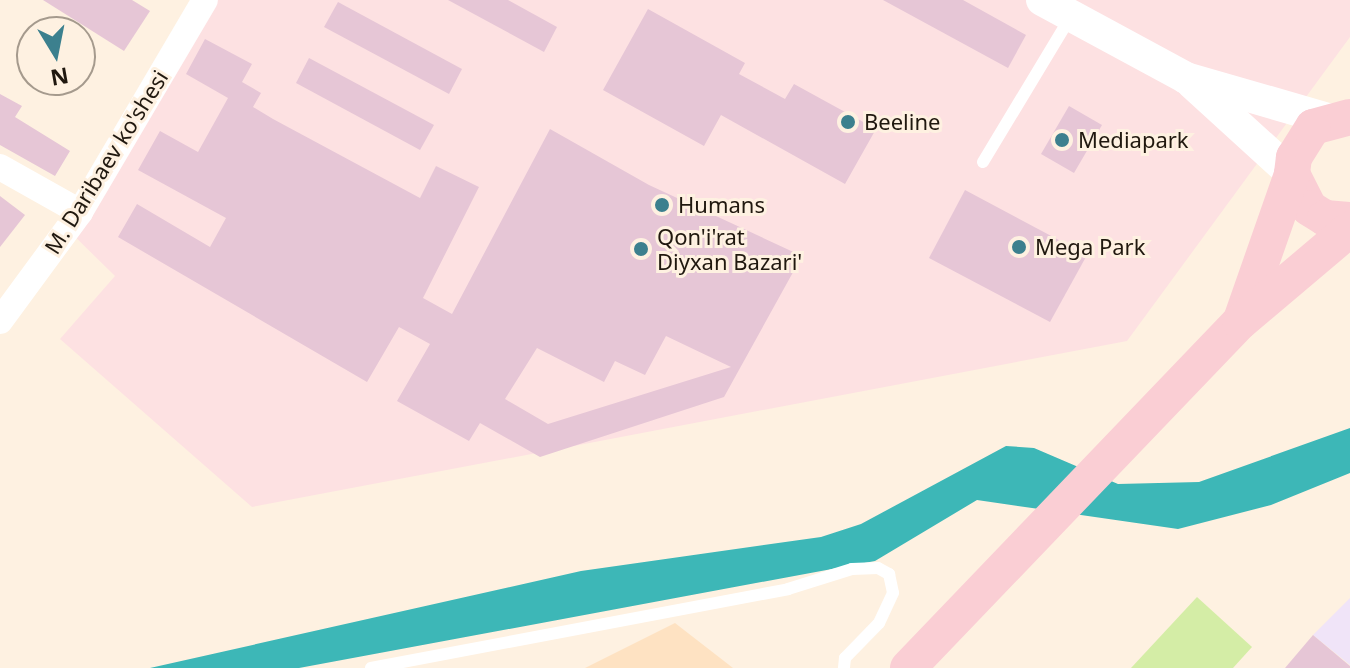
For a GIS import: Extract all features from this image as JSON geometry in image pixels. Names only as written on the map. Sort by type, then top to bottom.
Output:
[{"type":"main road","points":[[1240,322],[1301,140],[1343,113]]},
{"type":"main road","points":[[1292,174],[1309,208],[1325,218],[1350,220]]},
{"type":"main road","points":[[908,668],[1240,322],[1350,229]]},
{"type":"street","points":[[1042,0],[1186,78],[1292,174]]},
{"type":"street","name":"M. Daribaev ko'shesi","points":[[0,321],[80,212],[198,2]]},
{"type":"street","points":[[1186,78],[1343,113]]},
{"type":"street","points":[[0,167],[80,212]]},
{"type":"lane","points":[[983,162],[1071,16]]},
{"type":"lane","points":[[371,668],[878,568],[889,574],[893,593],[879,623],[845,658],[844,668]]},
{"type":"shaded area","name":"Qon'i'rat Diyxan Bazari'","points":[[192,0],[1350,0],[1350,37],[1127,341],[252,507],[60,339],[115,276],[61,223]]},
{"type":"shaded area","points":[[1350,598],[1350,665],[1313,635]]},
{"type":"shaded area","points":[[675,623],[733,668],[585,668]]},
{"type":"green space","points":[[1197,597],[1252,647],[1233,668],[1131,668]]},
{"type":"water","points":[[1350,428],[1350,473],[1271,505],[1178,529],[977,500],[875,561],[299,668],[150,668],[581,571],[821,537],[861,524],[1006,446],[1034,448],[1118,484],[1199,482]]},
{"type":"building","points":[[43,0],[132,0],[150,11],[124,51],[96,33],[96,16],[68,16]]},
{"type":"building","points":[[448,0],[508,0],[557,27],[544,52]]},
{"type":"building","points":[[883,0],[963,0],[1026,35],[1008,68]]},
{"type":"building","points":[[338,2],[462,69],[449,94],[324,27]]},
{"type":"building","points":[[648,9],[745,63],[739,74],[785,99],[794,84],[876,129],[845,184],[721,115],[704,146],[603,90]]},
{"type":"building","points":[[205,39],[252,64],[242,82],[261,93],[253,107],[273,119],[420,198],[436,166],[479,187],[423,298],[452,314],[550,129],[649,185],[802,256],[724,397],[540,457],[480,423],[469,441],[397,401],[430,344],[399,327],[367,382],[118,237],[137,204],[210,247],[226,218],[138,170],[160,131],[198,152],[228,98],[186,74]],"holes":[[[666,336],[731,367],[548,424],[505,399],[537,348],[604,382],[615,361],[645,375]]]},
{"type":"building","points":[[309,58],[434,125],[420,150],[296,83]]},
{"type":"building","points":[[0,94],[22,106],[15,117],[70,151],[55,176],[0,145]]},
{"type":"building","points":[[1069,106],[1102,125],[1074,173],[1041,154]]},
{"type":"building","points":[[965,190],[1087,255],[1050,322],[929,258]]},
{"type":"building","points":[[0,196],[25,215],[0,247]]},
{"type":"building","points":[[1313,635],[1350,666],[1350,668],[1285,668]]},
{"type":"place","name":"Beeline","points":[[848,122]]},
{"type":"place","name":"Mediapark","points":[[1062,140]]},
{"type":"place","name":"Humans","points":[[662,205]]},
{"type":"place","name":"Mega Park","points":[[1019,247]]},
{"type":"place","name":"Qon'i'rat Diyxan Bazari'","points":[[641,249]]}]
